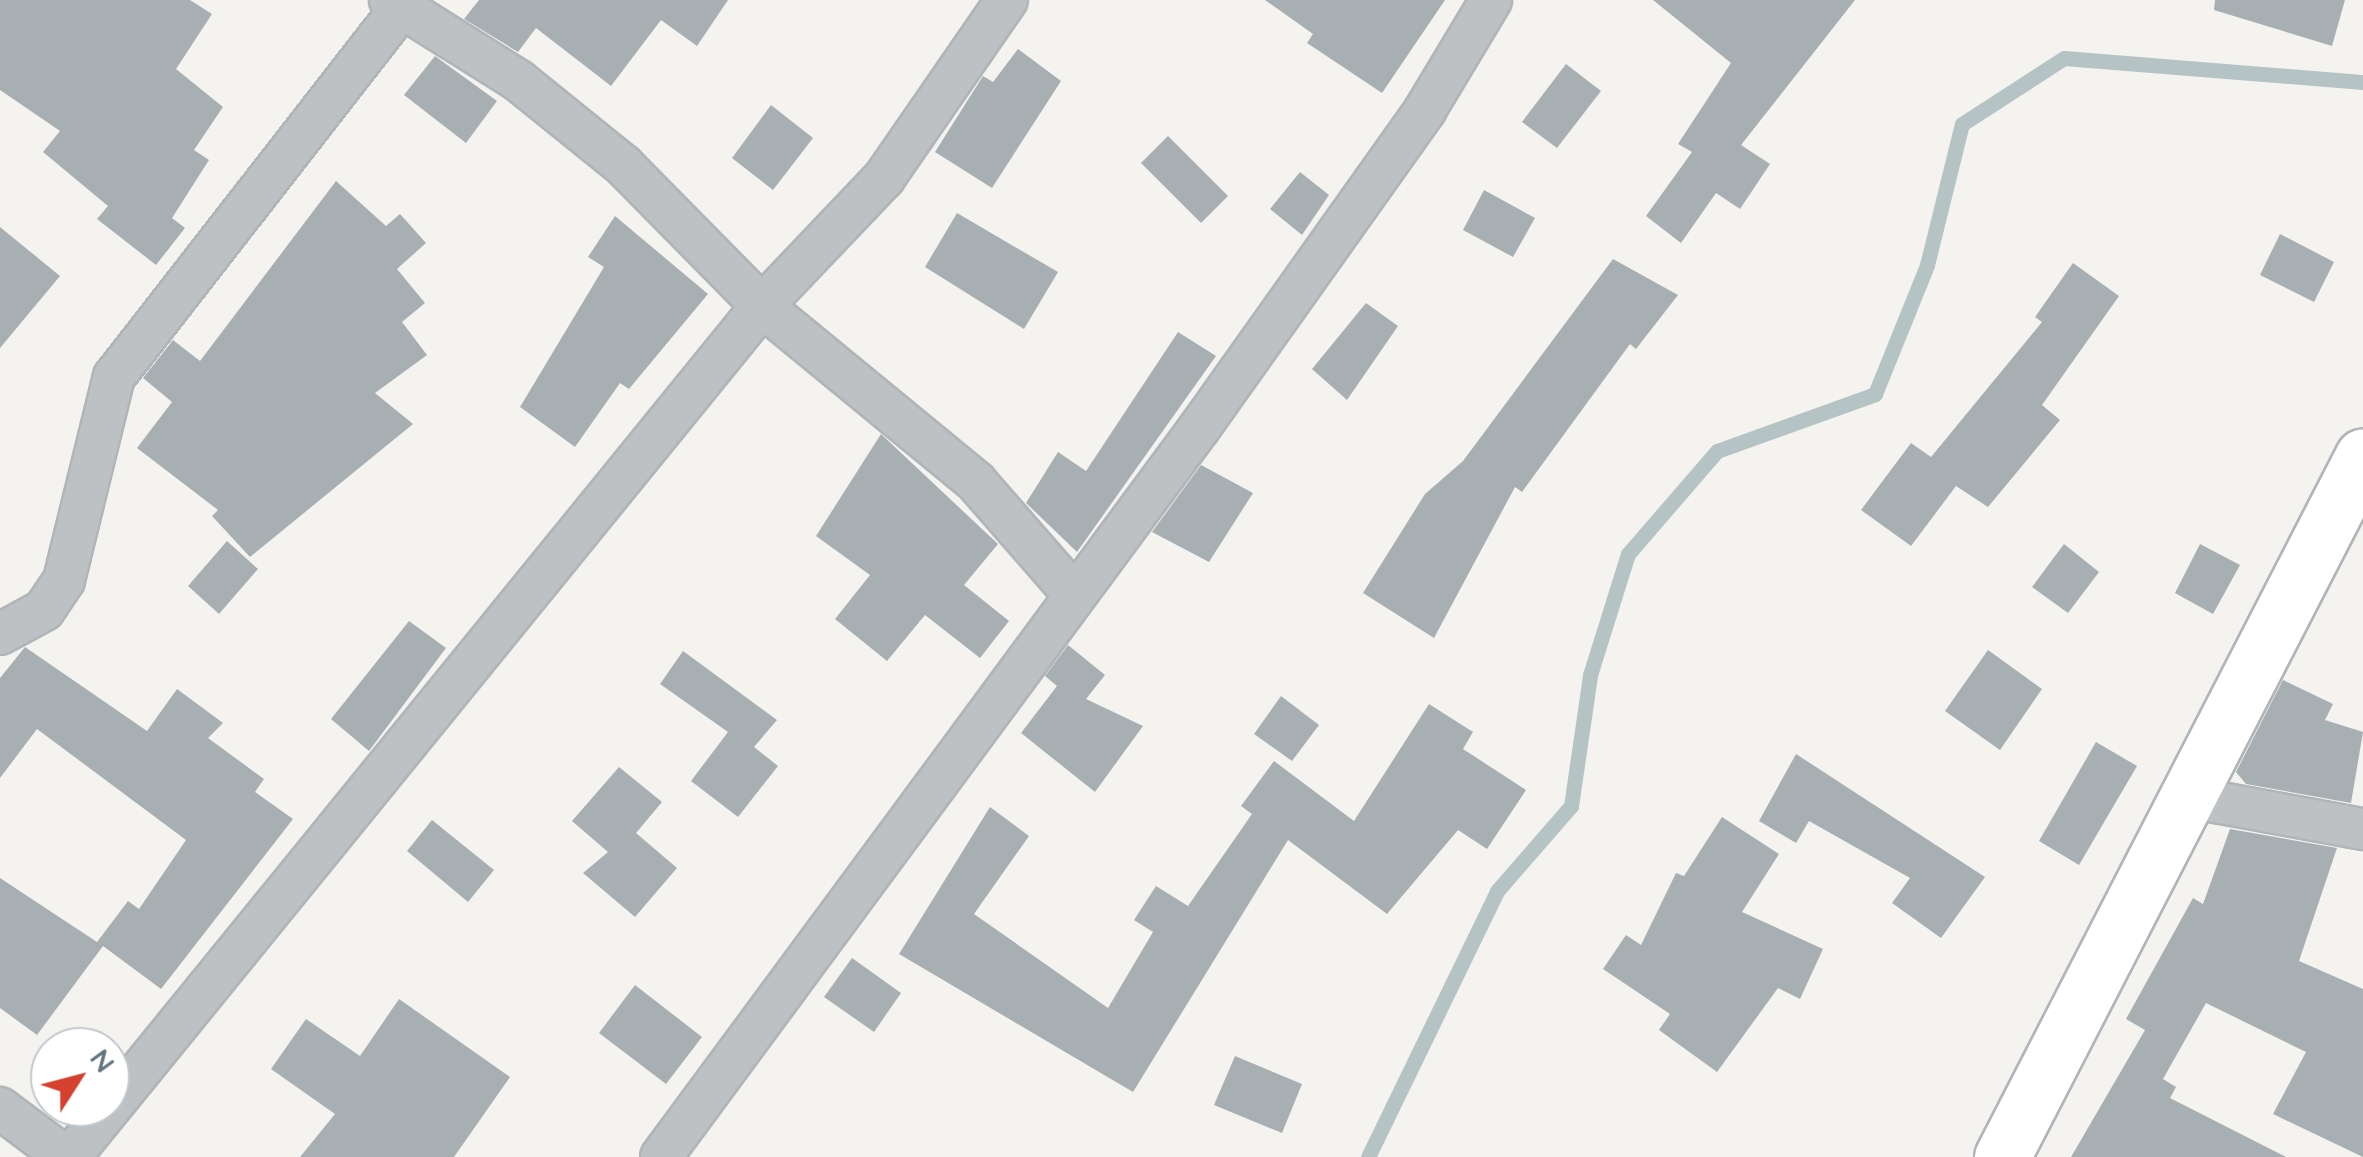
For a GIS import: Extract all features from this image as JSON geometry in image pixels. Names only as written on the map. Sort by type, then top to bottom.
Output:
[{"type":"main road","points":[[2002,1157],[2363,456]]},
{"type":"street","points":[[0,1108],[68,1157],[762,306],[884,178],[1007,0]]},
{"type":"street","points":[[661,1157],[1384,170],[1491,0]]},
{"type":"street","points":[[0,634],[44,610],[64,580],[114,376],[399,2],[519,80],[624,165],[762,306],[976,482],[1073,593]]},
{"type":"street","points":[[2188,798],[2363,828]]},
{"type":"building","points":[[0,0],[190,0],[212,14],[176,69],[223,107],[194,150],[209,160],[172,218],[185,228],[156,265],[97,219],[108,206],[43,152],[60,131],[0,90]]},
{"type":"building","points":[[479,0],[728,0],[697,46],[661,20],[611,86],[536,28],[518,52],[464,19]]},
{"type":"building","points":[[1265,0],[1445,0],[1382,93],[1307,43],[1313,34]]},
{"type":"building","points":[[1653,0],[1855,0],[1741,145],[1770,164],[1740,209],[1716,193],[1681,243],[1646,216],[1692,152],[1678,144],[1731,63]]},
{"type":"building","points":[[2215,0],[2345,0],[2332,46],[2214,10]]},
{"type":"building","points":[[1018,49],[1061,81],[992,188],[935,152],[983,76],[993,82]]},
{"type":"building","points":[[435,56],[497,101],[466,143],[404,95]]},
{"type":"building","points":[[1566,64],[1601,91],[1557,148],[1522,122]]},
{"type":"building","points":[[771,105],[813,138],[773,190],[732,158]]},
{"type":"building","points":[[1168,136],[1228,196],[1201,223],[1141,163]]},
{"type":"building","points":[[1300,172],[1329,195],[1302,235],[1270,209]]},
{"type":"building","points":[[336,181],[386,226],[400,214],[426,243],[397,269],[425,303],[402,322],[427,355],[375,393],[413,424],[250,557],[212,516],[218,510],[137,448],[172,402],[143,378],[173,340],[200,361]]},
{"type":"building","points":[[1484,190],[1535,218],[1513,257],[1463,230]]},
{"type":"building","points":[[957,213],[1058,272],[1024,329],[925,267]]},
{"type":"building","points":[[615,216],[708,294],[629,389],[620,383],[575,447],[520,407],[604,267],[588,257]]},
{"type":"building","points":[[0,227],[60,276],[0,348]]},
{"type":"building","points":[[2280,234],[2334,262],[2314,302],[2260,275]]},
{"type":"building","points":[[1613,259],[1678,295],[1636,349],[1630,344],[1522,492],[1515,487],[1434,638],[1363,593],[1425,494],[1463,461]]},
{"type":"building","points":[[2073,263],[2119,296],[2042,405],[2060,420],[1988,507],[1956,486],[1911,546],[1861,510],[1911,443],[1931,457],[2042,322],[2035,317]]},
{"type":"building","points":[[1366,303],[1398,326],[1347,400],[1312,369]]},
{"type":"building","points":[[1178,332],[1216,356],[1077,552],[1026,503],[1058,452],[1086,471]]},
{"type":"building","points":[[881,434],[998,544],[964,585],[1009,621],[980,658],[925,615],[887,661],[835,619],[870,575],[816,536]]},
{"type":"building","points":[[1201,465],[1253,493],[1209,562],[1152,532]]},
{"type":"building","points":[[227,541],[258,569],[219,614],[188,586]]},
{"type":"building","points":[[2064,544],[2099,572],[2068,613],[2032,587]]},
{"type":"building","points":[[2200,544],[2240,565],[2213,614],[2175,593]]},
{"type":"building","points":[[409,621],[446,648],[369,751],[331,719]]},
{"type":"building","points":[[1068,645],[1105,675],[1086,699],[1143,726],[1095,792],[1021,733],[1057,686],[1045,676]]},
{"type":"building","points":[[25,647],[147,731],[177,689],[223,723],[208,738],[264,779],[255,792],[293,819],[161,989],[103,946],[43,1027],[30,1030],[0,1008],[0,878],[97,942],[128,901],[139,909],[186,840],[37,729],[0,778],[0,678]]},
{"type":"building","points":[[1988,650],[2042,689],[2000,750],[1945,711]]},
{"type":"building","points":[[683,651],[777,720],[754,747],[778,766],[738,817],[691,781],[728,732],[660,684]]},
{"type":"building","points":[[2283,680],[2333,704],[2325,720],[2363,732],[2351,803],[2246,784],[2236,772]]},
{"type":"building","points":[[1281,696],[1319,725],[1292,761],[1254,734]]},
{"type":"building","points":[[1429,704],[1473,732],[1463,749],[1526,790],[1487,849],[1458,830],[1387,914],[1288,840],[1133,1092],[899,954],[990,807],[1029,836],[974,914],[1108,1008],[1153,932],[1134,920],[1156,886],[1188,906],[1252,814],[1241,806],[1274,761],[1354,821]]},
{"type":"building","points":[[2096,742],[2137,766],[2079,865],[2039,841]]},
{"type":"building","points":[[1796,754],[1985,877],[1941,938],[1892,903],[1910,878],[1809,821],[1796,843],[1759,821]]},
{"type":"building","points":[[619,767],[662,802],[636,833],[677,868],[635,917],[583,873],[608,852],[572,821]]},
{"type":"building","points":[[1722,817],[1779,854],[1742,912],[1823,949],[1800,999],[1778,988],[1717,1072],[1659,1030],[1670,1014],[1603,969],[1626,935],[1641,945],[1676,873],[1684,876]]},
{"type":"building","points":[[432,820],[494,870],[468,902],[407,851]]},
{"type":"building","points":[[2230,829],[2337,848],[2299,961],[2363,989],[2363,1157],[2273,1114],[2306,1052],[2206,1003],[2163,1079],[2176,1087],[2170,1098],[2286,1157],[2071,1157],[2145,1030],[2126,1019],[2193,898],[2203,904]]},
{"type":"building","points":[[852,958],[901,993],[874,1032],[824,997]]},
{"type":"building","points":[[635,985],[702,1037],[666,1084],[599,1033]]},
{"type":"building","points":[[399,999],[510,1077],[454,1157],[300,1157],[335,1114],[271,1069],[306,1019],[360,1056]]},
{"type":"building","points":[[1235,1056],[1302,1084],[1282,1133],[1214,1105]]},
{"type":"waterway","points":[[1368,1157],[1497,891],[1571,806],[1590,675],[1628,554],[1717,451],[1875,394],[1927,265],[1962,124],[2064,58],[2363,82]]}]
